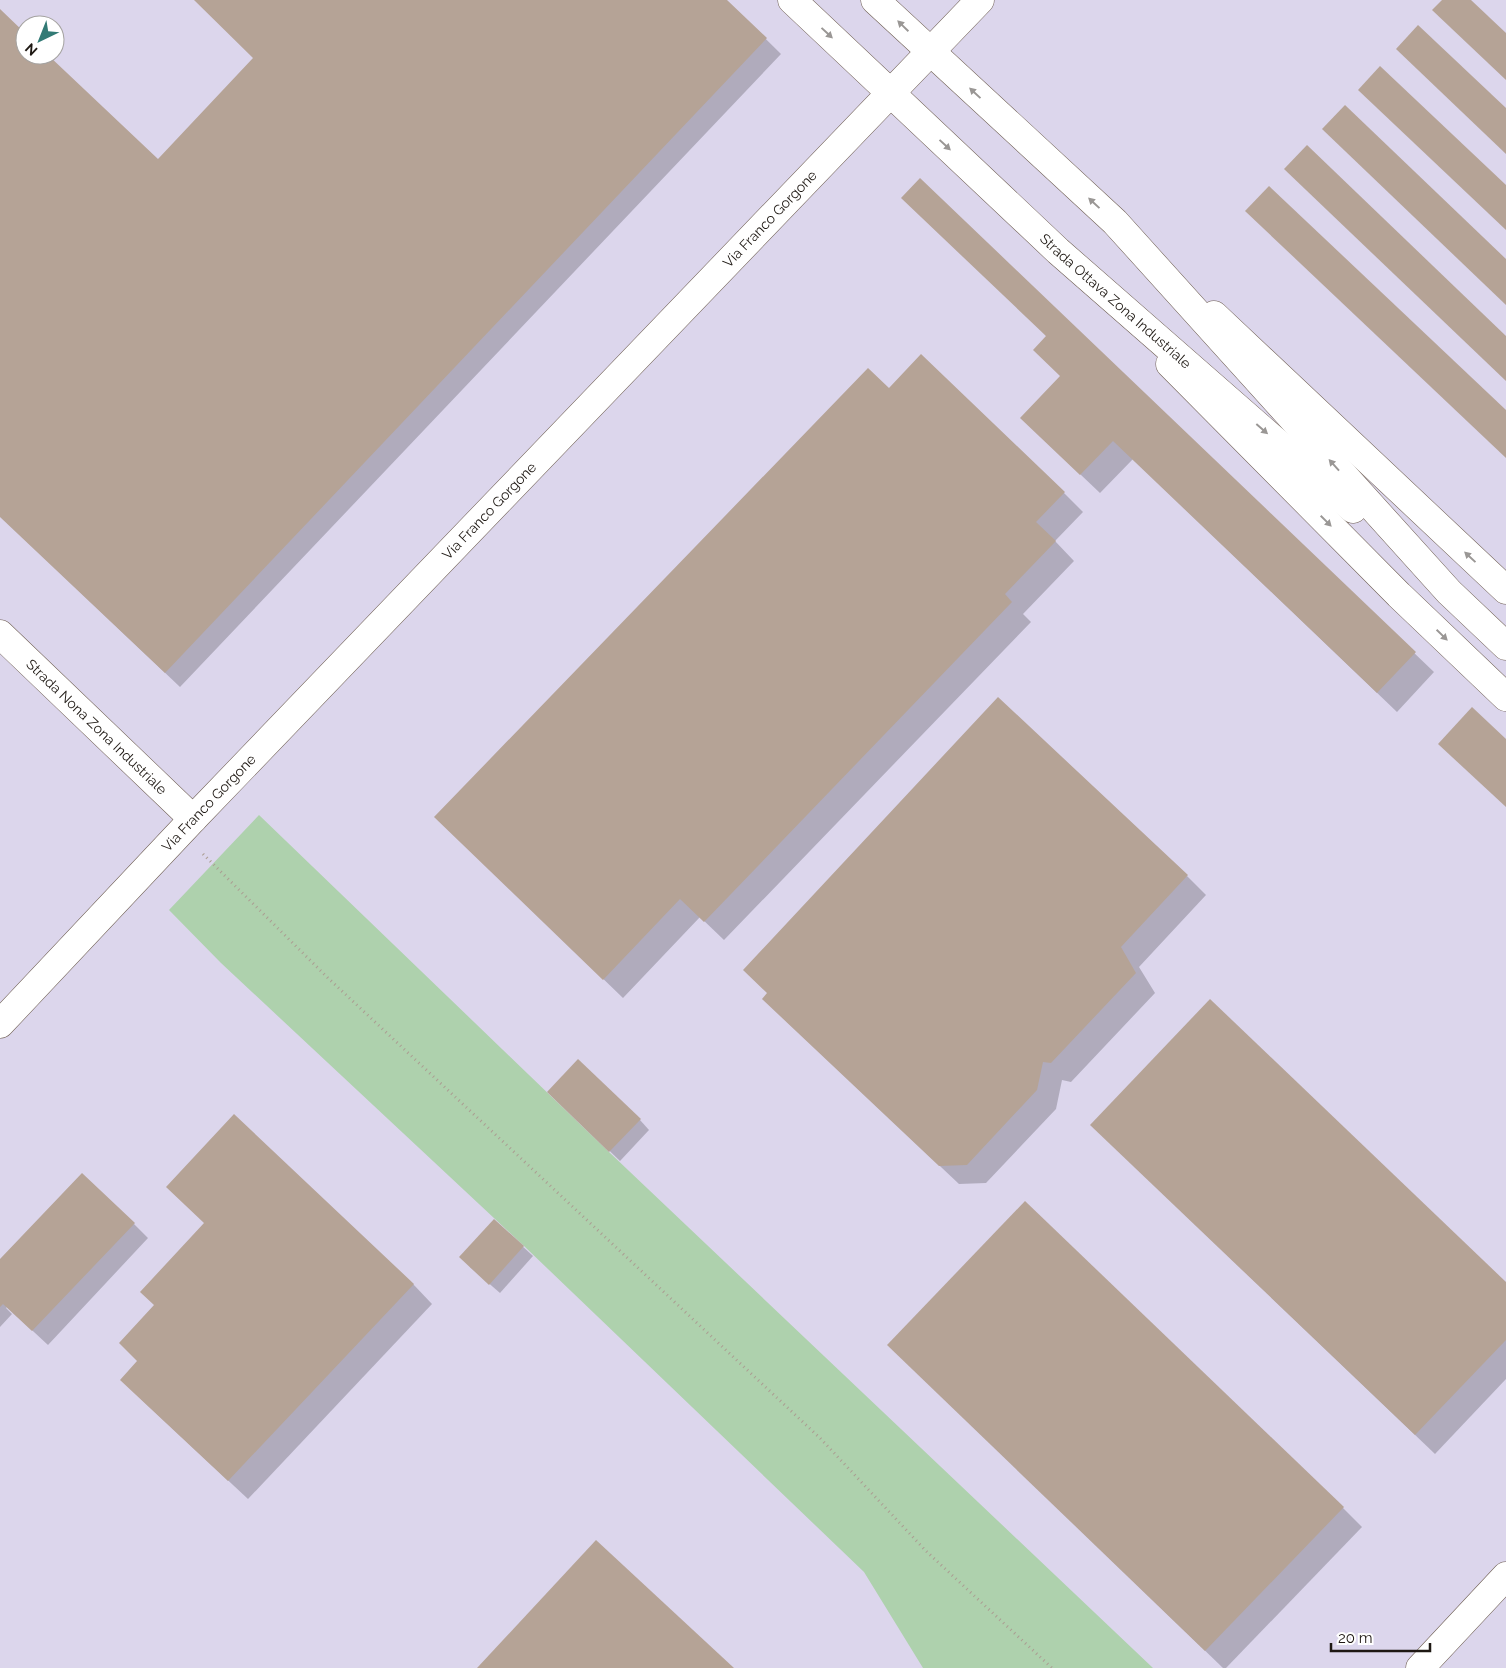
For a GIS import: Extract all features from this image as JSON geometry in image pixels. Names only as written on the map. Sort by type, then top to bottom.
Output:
[{"type":"street","name":"Strada Ottava Zona Industriale","points":[[792,0],[1058,251],[1449,592]]},
{"type":"street","points":[[875,0],[1115,222],[1506,590]]},
{"type":"street","name":"Via Franco Gorgone","points":[[0,1024],[187,825],[980,0]]},
{"type":"street","points":[[1115,222],[1449,592],[1506,646]]},
{"type":"street","points":[[1058,251],[1399,595],[1506,697]]},
{"type":"street","name":"Strada Nona Zona Industriale","points":[[0,634],[187,825]]},
{"type":"street","points":[[1420,1668],[1506,1576]]},
{"type":"path","points":[[187,825],[328,978],[820,1438],[926,1551],[1052,1668]]},
{"type":"shaded area","points":[[0,0],[1506,0],[1506,1668],[0,1668]]},
{"type":"green space","points":[[259,815],[609,1152],[1153,1668],[923,1668],[864,1572],[524,1246],[221,963],[169,910]]},
{"type":"building","points":[[194,0],[727,0],[767,38],[165,673],[0,517],[0,9],[15,23],[15,65],[59,65],[158,159],[253,58]]},
{"type":"building","points":[[1442,0],[1471,0],[1506,33],[1506,80],[1432,10]]},
{"type":"building","points":[[1418,25],[1506,108],[1506,154],[1396,49]]},
{"type":"building","points":[[1380,66],[1506,185],[1506,230],[1358,90]]},
{"type":"building","points":[[1345,105],[1506,259],[1506,305],[1322,129]]},
{"type":"building","points":[[1307,145],[1506,336],[1506,381],[1284,169]]},
{"type":"building","points":[[920,178],[1416,652],[1377,693],[1113,441],[1080,475],[1020,418],[1060,376],[1033,350],[1046,336],[901,198]]},
{"type":"building","points":[[1269,186],[1506,410],[1506,458],[1245,211]]},
{"type":"building","points":[[921,354],[1065,492],[1036,522],[1056,541],[1005,594],[1012,602],[704,922],[680,899],[603,980],[434,817],[868,368],[889,388]]},
{"type":"building","points":[[998,697],[1188,875],[1121,947],[1136,973],[1051,1063],[1043,1062],[1037,1090],[967,1165],[939,1166],[762,999],[767,993],[743,970]]},
{"type":"building","points":[[1472,707],[1506,739],[1506,807],[1438,744]]},
{"type":"building","points":[[1210,999],[1506,1282],[1506,1340],[1415,1435],[1090,1125]]},
{"type":"building","points":[[578,1059],[641,1119],[609,1152],[547,1092]]},
{"type":"building","points":[[234,1114],[414,1284],[228,1481],[120,1380],[137,1361],[119,1343],[154,1305],[140,1292],[204,1223],[166,1187]]},
{"type":"building","points":[[82,1173],[135,1223],[32,1331],[3,1304],[0,1307],[0,1259]]},
{"type":"building","points":[[1025,1201],[1344,1507],[1205,1651],[887,1345]]},
{"type":"building","points":[[494,1219],[524,1246],[489,1285],[459,1257]]},
{"type":"building","points":[[596,1540],[734,1668],[477,1668]]}]
